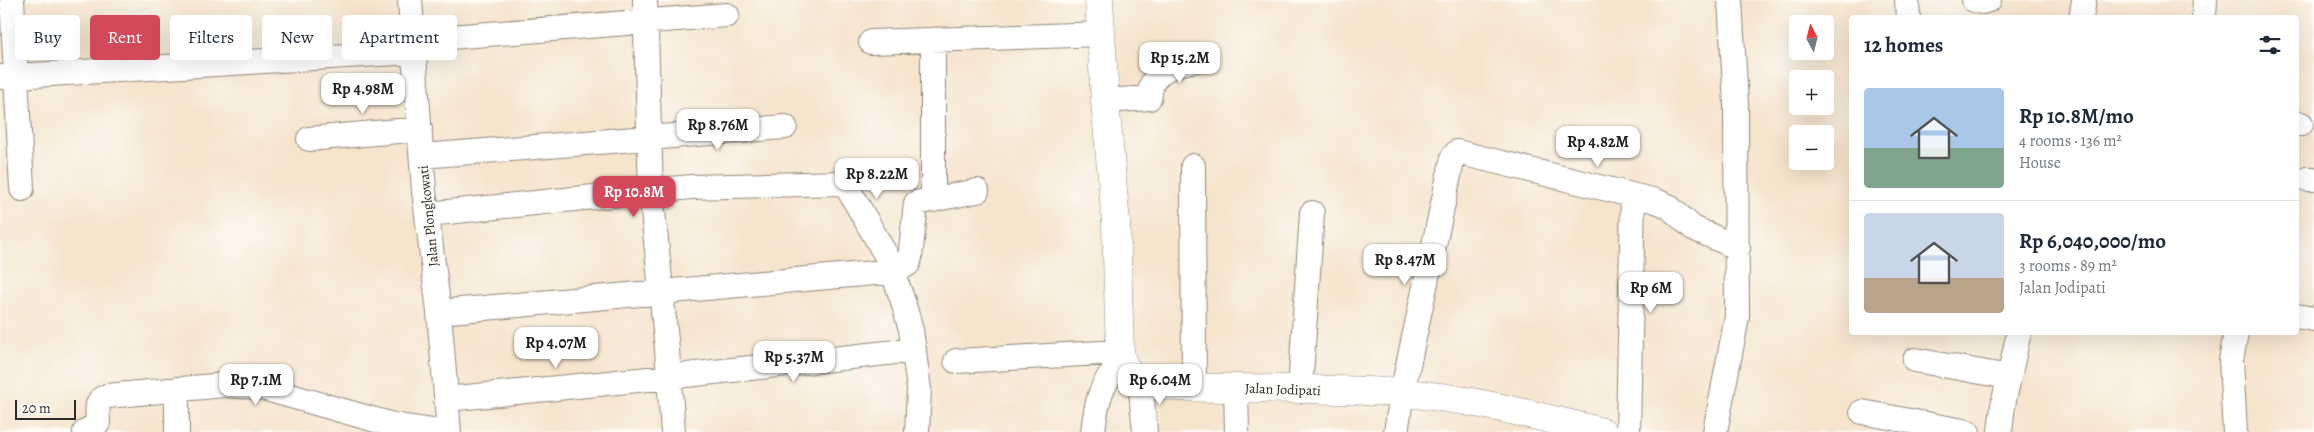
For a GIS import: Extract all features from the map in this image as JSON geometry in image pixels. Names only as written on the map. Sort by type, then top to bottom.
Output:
[{"type":"street","points":[[12,0],[7,76],[22,189]]},
{"type":"street","name":"Jalan Plongkowati","points":[[410,0],[411,15]]},
{"type":"street","points":[[1099,0],[1105,101],[1127,365],[1145,432]]},
{"type":"street","points":[[1715,432],[1737,317],[1736,104],[1730,0]]},
{"type":"street","points":[[1906,0],[1908,15]]},
{"type":"street","points":[[1974,0],[1982,2],[1989,0]]},
{"type":"street","points":[[2082,15],[2084,0]]},
{"type":"street","points":[[2204,15],[2205,0]]},
{"type":"street","points":[[457,39],[645,11],[728,15]]},
{"type":"street","points":[[645,11],[651,191],[673,432]]},
{"type":"street","points":[[871,42],[1102,34]]},
{"type":"street","points":[[933,41],[933,200]]},
{"type":"street","points":[[7,76],[342,51]]},
{"type":"street","points":[[1105,101],[1142,98],[1164,70],[1178,64],[1203,58]]},
{"type":"street","name":"Jalan Plongkowati","points":[[414,60],[449,432]]},
{"type":"street","points":[[422,156],[648,136],[785,127]]},
{"type":"street","points":[[309,139],[420,129]]},
{"type":"street","points":[[1396,432],[1402,393],[1455,153],[1460,151],[1668,206],[1693,228],[1738,248]]},
{"type":"street","points":[[1193,166],[1194,388]]},
{"type":"street","points":[[428,214],[701,187],[842,184],[847,187],[896,270],[914,350],[919,389],[916,432]]},
{"type":"street","points":[[439,312],[896,270],[908,264],[910,258],[915,205],[918,201],[933,200],[977,191]]},
{"type":"street","points":[[1628,432],[1633,196]]},
{"type":"street","points":[[1300,390],[1312,213]]},
{"type":"street","points":[[2299,316],[2314,319]]},
{"type":"street","points":[[2000,432],[2003,405],[2018,335]]},
{"type":"street","points":[[2234,432],[2232,361],[2236,335]]},
{"type":"street","points":[[447,399],[914,350]]},
{"type":"street","points":[[1915,360],[2009,377]]},
{"type":"street","points":[[956,361],[1127,365]]},
{"type":"street","points":[[1093,432],[1095,410],[1104,383],[1109,375],[1127,365]]},
{"type":"street","name":"Jalan Jodipati","points":[[1127,365],[1194,388],[1402,393],[1458,399],[1515,409],[1603,432]]},
{"type":"street","points":[[85,432],[98,423],[97,403],[101,398],[224,385],[259,387],[393,425],[440,432]]},
{"type":"street","points":[[1236,388],[1237,432]]},
{"type":"street","points":[[177,389],[177,432]]},
{"type":"street","points":[[1862,412],[1968,432]]}]
